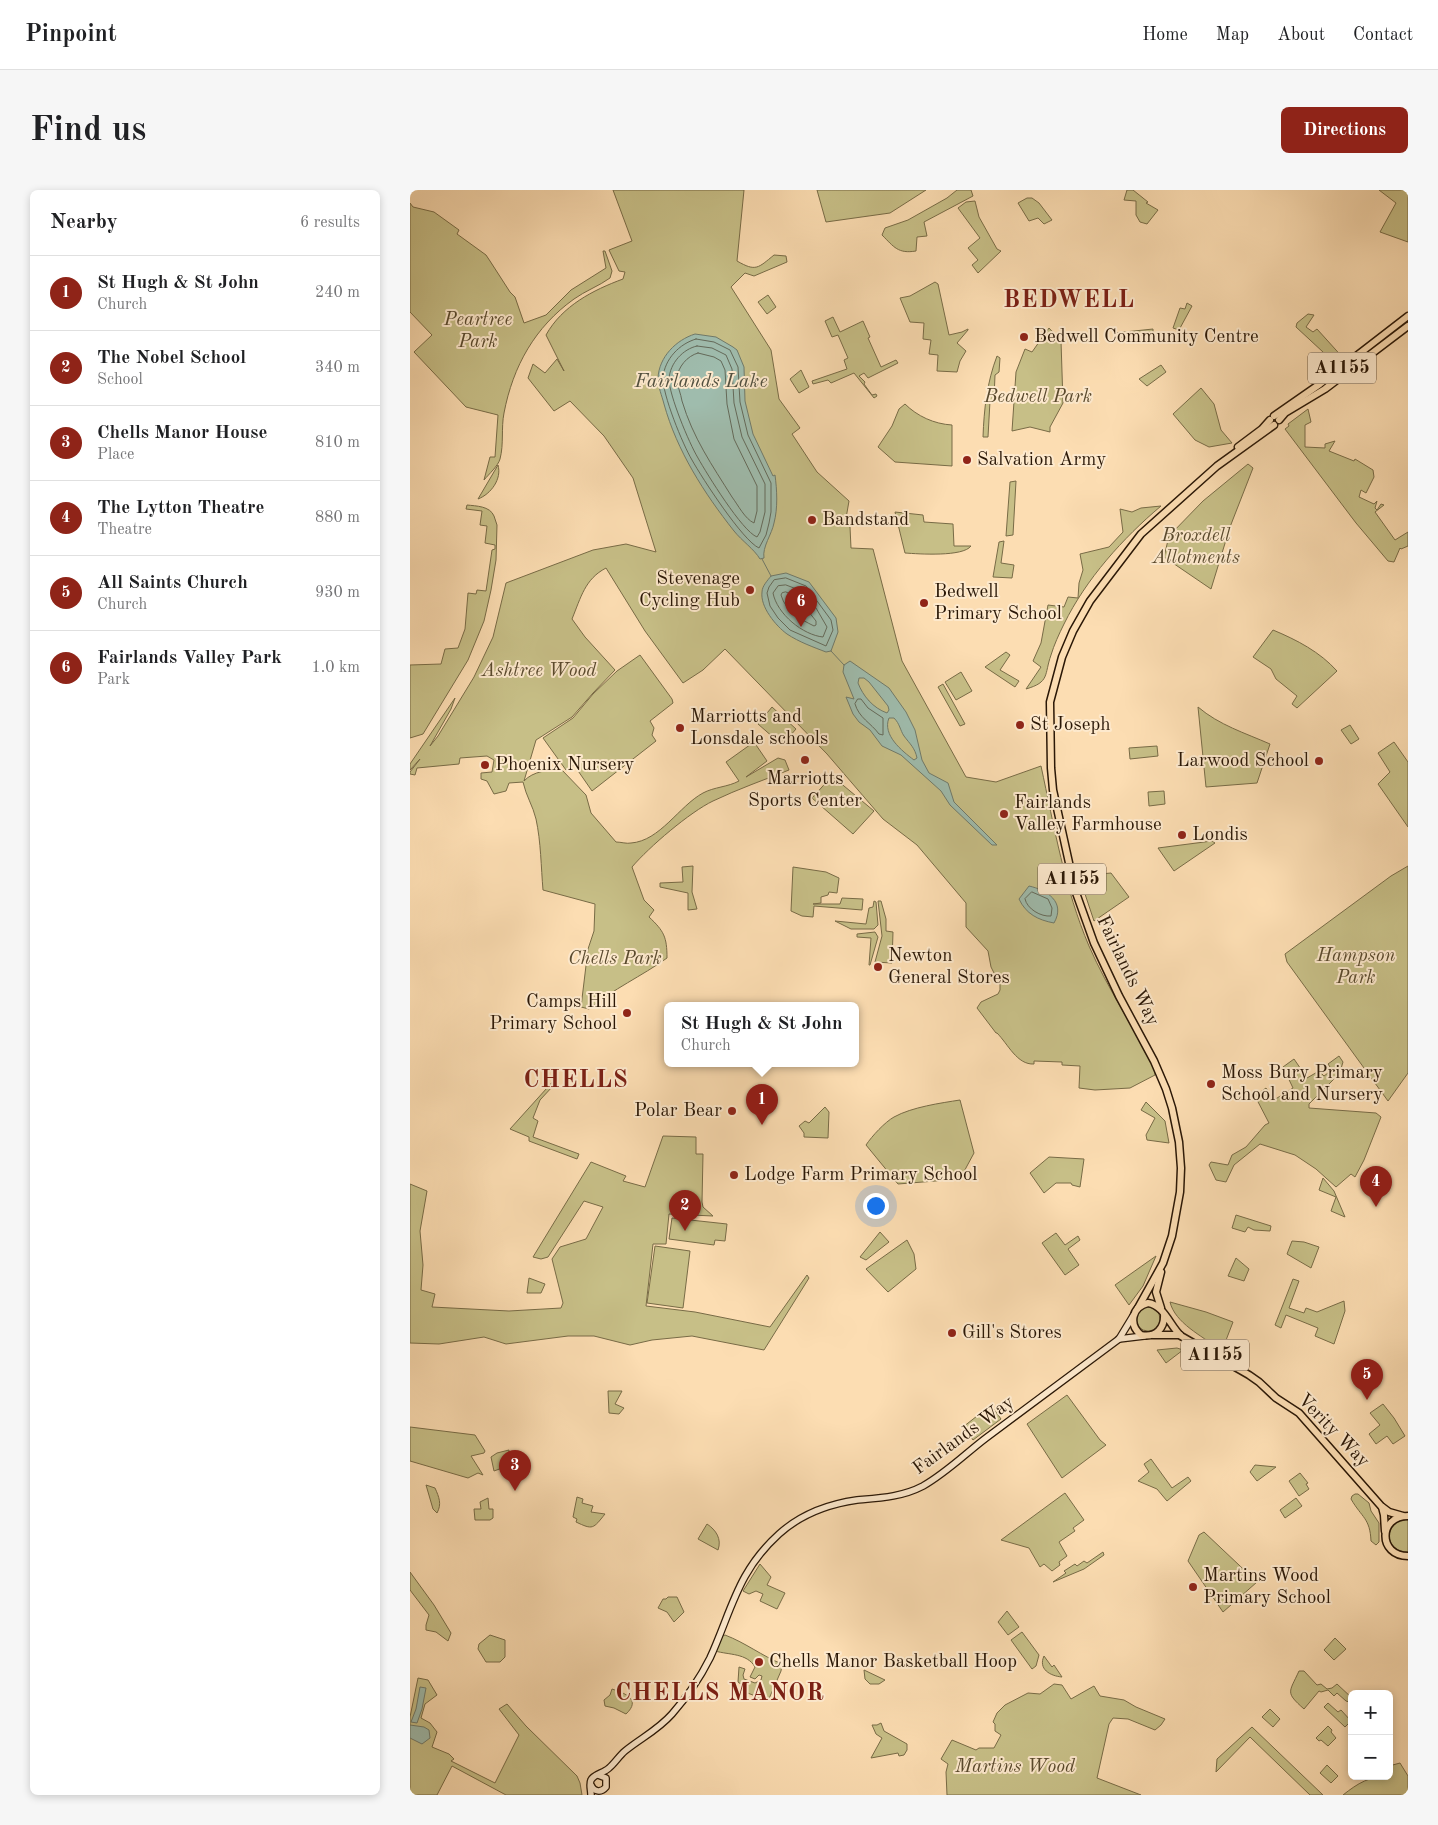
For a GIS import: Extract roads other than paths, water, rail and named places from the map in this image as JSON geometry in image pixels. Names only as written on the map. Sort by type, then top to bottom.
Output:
[{"type":"main road","name":"Fairlands Way","points":[[1163,1312],[1156,1292],[1178,1208],[1181,1177],[1179,1142],[1166,1089],[1154,1061],[1098,952],[1075,890],[1053,790],[1050,702],[1062,657],[1073,631],[1090,602],[1141,534],[1193,486],[1232,454],[1239,451],[1274,420],[1408,316]]},
{"type":"main road","name":"Fairlands Way","points":[[1274,420],[1325,389],[1408,326]]},
{"type":"main road","name":"Fairlands Way","points":[[1138,1308],[1163,1263]]},
{"type":"main road","points":[[1145,1303],[1152,1303],[1163,1312],[1163,1325],[1158,1332],[1148,1335],[1135,1329],[1133,1316],[1138,1308],[1145,1303]]},
{"type":"main road","name":"Verity Way","points":[[1163,1312],[1182,1336],[1249,1375],[1276,1398],[1299,1413],[1381,1506],[1389,1512],[1405,1516]]},
{"type":"main road","name":"Fairlands Way","points":[[597,1775],[609,1769],[625,1751],[663,1724],[690,1692],[710,1657],[742,1579],[762,1552],[779,1534],[795,1522],[824,1508],[856,1500],[896,1496],[937,1478],[974,1447],[1120,1339],[1133,1316]]},
{"type":"main road","name":"Fairlands Way","points":[[1120,1339],[1148,1335]]},
{"type":"main road","name":"Verity Way","points":[[1148,1335],[1182,1336]]},
{"type":"main road","points":[[1381,1506],[1384,1515],[1387,1543],[1392,1552],[1408,1556]]},
{"type":"main road","points":[[1385,1535],[1391,1522],[1405,1516]]},
{"type":"main road","points":[[591,1785],[597,1793],[606,1787],[609,1769]]},
{"type":"main road","points":[[591,1795],[591,1779],[597,1775],[602,1775],[607,1780]]},
{"type":"water","name":"Fairlands Lake","points":[[695,334],[716,337],[733,347],[737,350],[744,367],[745,401],[753,434],[773,476],[775,475],[776,481],[775,517],[764,549],[764,558],[760,559],[737,535],[702,487],[676,438],[659,388],[659,370],[665,356],[681,340]]},
{"type":"water","points":[[786,573],[809,582],[836,618],[838,632],[831,651],[826,652],[787,634],[778,626],[766,610],[762,598],[764,585],[771,576]]},
{"type":"water","points":[[850,661],[889,688],[906,712],[915,730],[922,760],[929,773],[948,783],[954,802],[997,845],[992,845],[950,805],[941,791],[901,755],[882,746],[870,730],[859,722],[853,714],[846,697],[854,699],[843,672],[844,665]],"holes":[[[859,678],[864,678],[888,706],[889,710],[887,713],[873,705],[863,692],[858,683]],[[889,718],[896,720],[904,736],[914,749],[917,758],[914,760],[894,742],[888,730]]]},
{"type":"water","points":[[1029,886],[1053,898],[1058,909],[1054,923],[1033,916],[1025,909],[1019,899]]},
{"type":"water","points":[[420,1687],[426,1688],[422,1709],[417,1723],[411,1722],[416,1709]]},
{"type":"water","points":[[410,1725],[424,1727],[429,1730],[430,1738],[422,1744],[410,1738]]},
{"type":"waterway","points":[[762,559],[771,576]]},
{"type":"waterway","points":[[831,651],[844,665]]},
{"type":"place","name":"Bedwell Community Centre","points":[[1024,337]]},
{"type":"place","name":"Salvation Army","points":[[967,460]]},
{"type":"place","name":"Bandstand","points":[[812,520]]},
{"type":"place","name":"Stevenage Cycling Hub","points":[[750,590]]},
{"type":"place","name":"Bedwell Primary School","points":[[924,603]]},
{"type":"place","name":"Fairlands Valley Park","points":[[801,627]]},
{"type":"place","name":"St Joseph","points":[[1020,725]]},
{"type":"place","name":"Marriotts and Lonsdale schools","points":[[680,728]]},
{"type":"place","name":"Marriotts Sports Center","points":[[805,760]]},
{"type":"place","name":"Larwood School","points":[[1319,761]]},
{"type":"place","name":"Phoenix Nursery","points":[[485,765]]},
{"type":"place","name":"Fairlands Valley Farmhouse","points":[[1004,814]]},
{"type":"place","name":"Londis","points":[[1182,835]]},
{"type":"place","name":"Newton General Stores","points":[[878,967]]},
{"type":"place","name":"Camps Hill Primary School","points":[[627,1013]]},
{"type":"place","name":"Moss Bury Primary School and Nursery","points":[[1211,1084]]},
{"type":"place","name":"Polar Bear","points":[[732,1111]]},
{"type":"place","name":"St Hugh & St John","points":[[762,1125]]},
{"type":"place","name":"Lodge Farm Primary School","points":[[734,1175]]},
{"type":"place","name":"The Lytton Theatre","points":[[1376,1207]]},
{"type":"place","name":"The Nobel School","points":[[685,1231]]},
{"type":"place","name":"Gill's Stores","points":[[952,1333]]},
{"type":"place","name":"All Saints Church","points":[[1367,1400]]},
{"type":"place","name":"Chells Manor House","points":[[515,1491]]},
{"type":"place","name":"Martins Wood Primary School","points":[[1193,1587]]},
{"type":"place","name":"Chells Manor Basketball Hoop","points":[[759,1662]]},
{"type":"district","name":"BEDWELL","points":[[1069,301]]},
{"type":"district","name":"CHELLS","points":[[576,1081]]},
{"type":"district","name":"CHELLS MANOR","points":[[720,1694]]},
{"type":"park label","name":"Peartree Park","points":[[478,331]]},
{"type":"park label","name":"Bedwell Park","points":[[1038,397]]},
{"type":"park label","name":"Broxdell Allotments","points":[[1196,547]]},
{"type":"park label","name":"Ashtree Wood","points":[[539,671]]},
{"type":"park label","name":"Chells Park","points":[[615,959]]},
{"type":"park label","name":"Hampson Park","points":[[1356,967]]},
{"type":"park label","name":"Martins Wood","points":[[1015,1767]]}]
